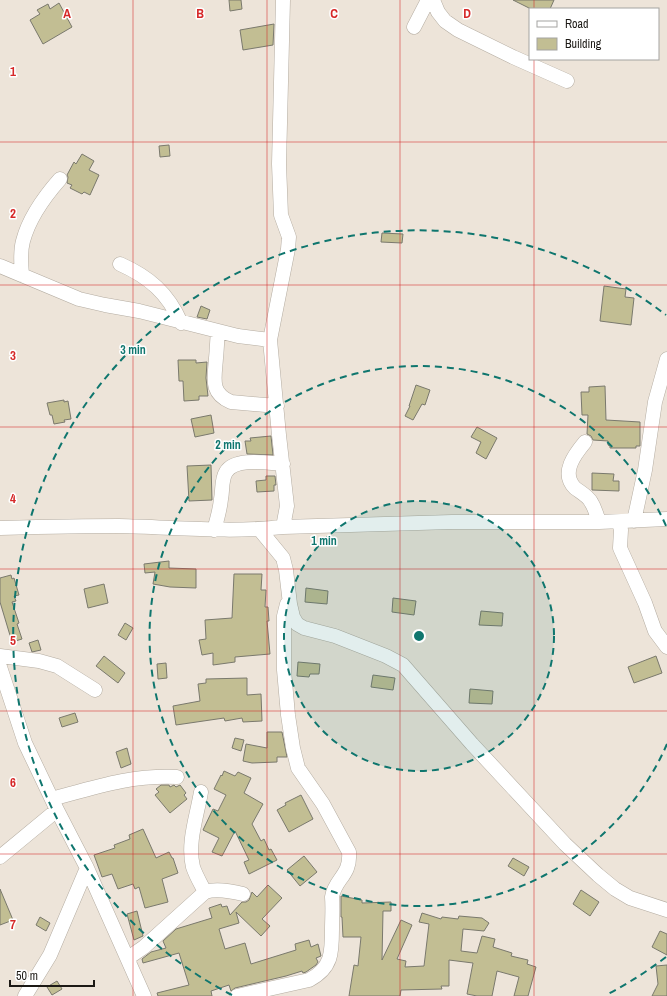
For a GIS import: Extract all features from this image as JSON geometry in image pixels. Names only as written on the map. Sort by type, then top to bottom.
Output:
[{"type":"street","points":[[283,0],[279,164],[281,215],[289,237],[270,340],[287,506],[283,527]]},
{"type":"street","points":[[414,27],[428,0]]},
{"type":"street","points":[[434,0],[438,12],[445,21],[458,30],[567,81]]},
{"type":"street","points":[[22,275],[22,247],[29,224],[60,179]]},
{"type":"street","points":[[120,264],[149,279],[171,303],[181,323]]},
{"type":"street","points":[[0,266],[79,299],[139,312],[218,332],[270,340]]},
{"type":"street","points":[[218,332],[214,384],[218,393],[224,399],[231,402],[277,406]]},
{"type":"street","points":[[634,521],[645,470],[655,402],[667,359]]},
{"type":"street","points":[[585,442],[570,467],[568,474],[569,480],[591,501],[599,522]]},
{"type":"street","points":[[214,530],[225,473],[230,468],[239,464],[252,462],[283,464]]},
{"type":"street","points":[[0,528],[118,526],[214,530],[260,530],[283,527],[452,522],[619,522],[667,519]]},
{"type":"street","points":[[619,522],[621,530],[620,548],[655,631],[667,647]]},
{"type":"street","points":[[260,530],[283,558],[293,617],[300,626],[335,636],[386,656],[403,665],[472,744],[565,844],[598,875],[615,889],[630,898],[667,910]]},
{"type":"street","points":[[237,996],[309,980],[319,976],[330,959],[332,949],[333,891],[348,868],[350,858],[349,852],[323,804],[298,768],[293,748],[288,715],[283,652],[284,616],[289,598]]},
{"type":"street","points":[[0,656],[39,661],[56,666],[95,690]]},
{"type":"street","points":[[0,667],[25,743],[87,868],[144,996]]},
{"type":"street","points":[[0,857],[54,804],[102,784],[142,777],[177,777]]},
{"type":"street","points":[[201,792],[192,843],[192,857],[196,875],[205,892]]},
{"type":"street","points":[[25,996],[50,955],[87,868]]},
{"type":"street","points":[[128,958],[139,951],[205,892],[220,890],[243,894]]},
{"type":"building","points":[[229,0],[241,0],[242,9],[230,11]]},
{"type":"building","points":[[513,0],[554,0],[550,8],[529,8]]},
{"type":"building","points":[[59,3],[72,27],[43,44],[30,20],[40,14],[37,10],[48,4],[50,9]]},
{"type":"building","points":[[274,24],[273,45],[243,50],[240,30]]},
{"type":"building","points":[[169,145],[170,156],[160,157],[159,146]]},
{"type":"building","points":[[82,154],[94,161],[89,170],[99,175],[90,195],[84,192],[82,194],[70,188],[72,185],[67,183],[67,175],[74,162],[76,164]]},
{"type":"building","points":[[382,233],[403,234],[402,243],[381,242]]},
{"type":"building","points":[[604,286],[626,289],[625,297],[634,298],[631,325],[600,321]]},
{"type":"building","points":[[201,306],[210,310],[207,319],[197,317]]},
{"type":"building","points":[[178,360],[196,360],[196,363],[207,362],[206,378],[208,396],[199,396],[199,400],[184,401],[183,381],[179,381]]},
{"type":"building","points":[[416,385],[430,390],[425,405],[422,404],[413,420],[405,416],[410,406]]},
{"type":"building","points":[[605,386],[606,420],[640,422],[640,446],[636,446],[636,448],[610,448],[608,441],[593,440],[591,436],[587,434],[588,415],[582,415],[581,392],[589,392],[589,387]]},
{"type":"building","points":[[64,400],[64,402],[68,401],[71,419],[54,424],[47,403]]},
{"type":"building","points":[[211,415],[214,433],[195,437],[191,419]]},
{"type":"building","points":[[477,427],[497,438],[486,459],[476,453],[481,442],[471,437]]},
{"type":"building","points":[[271,436],[273,455],[247,454],[245,441],[251,441],[250,438]]},
{"type":"building","points":[[211,465],[212,500],[189,501],[187,466]]},
{"type":"building","points":[[592,473],[614,474],[613,481],[619,481],[619,491],[592,490]]},
{"type":"building","points":[[266,476],[275,476],[276,485],[274,485],[274,491],[257,492],[256,481],[266,480]]},
{"type":"building","points":[[169,561],[169,568],[196,569],[196,588],[170,587],[153,584],[155,572],[145,573],[144,564]]},
{"type":"building","points":[[234,574],[262,574],[261,590],[266,590],[265,607],[268,607],[269,621],[267,621],[270,654],[235,657],[235,662],[213,665],[213,653],[202,655],[199,640],[206,639],[205,620],[232,618]]},
{"type":"building","points":[[11,575],[12,579],[14,578],[19,595],[14,596],[16,601],[12,602],[19,623],[17,624],[22,639],[12,642],[0,602],[0,578]]},
{"type":"building","points":[[104,584],[108,603],[88,608],[84,589]]},
{"type":"building","points":[[306,588],[328,591],[327,604],[305,602]]},
{"type":"building","points":[[393,598],[416,601],[414,615],[392,612]]},
{"type":"building","points":[[481,611],[503,613],[502,626],[479,625]]},
{"type":"building","points":[[125,623],[133,628],[126,640],[118,635]]},
{"type":"building","points":[[38,640],[41,650],[32,652],[29,643]]},
{"type":"building","points":[[104,656],[125,673],[118,683],[96,666]]},
{"type":"building","points":[[656,656],[662,673],[634,683],[628,667]]},
{"type":"building","points":[[298,662],[320,664],[319,674],[310,674],[309,677],[297,676]]},
{"type":"building","points":[[166,663],[167,678],[158,679],[157,664]]},
{"type":"building","points":[[373,675],[395,678],[393,690],[371,687]]},
{"type":"building","points":[[247,678],[247,695],[261,694],[262,721],[243,722],[242,718],[225,721],[224,718],[176,725],[173,706],[200,701],[198,684],[206,683],[206,679]]},
{"type":"building","points":[[470,689],[493,691],[492,704],[469,703]]},
{"type":"building","points":[[75,713],[78,722],[62,727],[59,718]]},
{"type":"building","points":[[267,732],[282,732],[287,757],[277,757],[277,762],[252,763],[243,761],[246,744],[267,748]]},
{"type":"building","points":[[235,738],[244,740],[241,751],[232,748]]},
{"type":"building","points":[[127,748],[131,764],[121,768],[116,752]]},
{"type":"building","points":[[224,771],[235,776],[238,772],[251,778],[244,793],[263,804],[252,824],[261,841],[264,839],[269,850],[271,849],[277,860],[249,874],[244,862],[249,860],[235,831],[222,856],[212,852],[219,838],[203,830],[213,809],[218,811],[226,795],[214,789]]},
{"type":"building","points":[[161,785],[169,785],[170,787],[174,785],[176,787],[180,785],[186,793],[184,795],[187,799],[170,813],[155,795],[159,792],[156,789]]},
{"type":"building","points":[[301,795],[313,819],[289,832],[277,810],[286,805],[285,803]]},
{"type":"building","points":[[143,829],[156,858],[169,852],[173,858],[178,873],[162,879],[168,902],[145,908],[139,887],[135,889],[133,884],[118,889],[112,874],[102,877],[94,855],[115,848],[114,845],[130,839],[129,835]]},
{"type":"building","points":[[304,856],[317,872],[300,886],[287,870]]},
{"type":"building","points":[[513,858],[529,867],[524,876],[508,866]]},
{"type":"building","points":[[268,885],[282,898],[262,919],[270,926],[261,936],[236,912],[239,923],[219,929],[225,949],[245,943],[251,964],[296,950],[295,944],[309,940],[311,947],[318,944],[321,956],[316,958],[318,962],[316,965],[303,973],[302,971],[235,988],[231,991],[229,985],[211,991],[212,996],[158,996],[157,993],[189,985],[179,953],[143,963],[142,959],[151,952],[166,948],[163,941],[176,929],[212,918],[209,908],[221,904],[222,907],[227,906],[230,915],[242,902],[249,900],[252,892],[257,897]]},
{"type":"building","points":[[0,889],[13,920],[0,925]]},
{"type":"building","points":[[581,890],[599,902],[590,916],[573,904]]},
{"type":"building","points":[[341,896],[362,900],[362,903],[391,902],[391,911],[383,911],[382,960],[401,920],[412,925],[397,959],[406,961],[405,967],[424,966],[429,924],[419,922],[422,913],[441,919],[442,917],[458,919],[459,916],[482,918],[489,923],[484,931],[463,929],[461,951],[477,953],[482,936],[495,939],[493,947],[512,953],[511,956],[528,960],[527,964],[536,967],[528,996],[514,996],[519,977],[497,971],[492,996],[467,994],[473,963],[449,960],[449,986],[441,986],[442,989],[401,990],[400,996],[349,996],[354,965],[358,966],[361,937],[343,937]]},
{"type":"building","points":[[137,911],[143,936],[134,940],[127,914]]},
{"type":"building","points":[[40,917],[50,923],[46,931],[36,925]]},
{"type":"building","points":[[660,931],[667,934],[667,955],[652,947]]},
{"type":"building","points":[[667,965],[667,996],[652,996],[658,984],[656,966]]},
{"type":"building","points":[[57,981],[62,989],[52,995],[47,987]]}]
